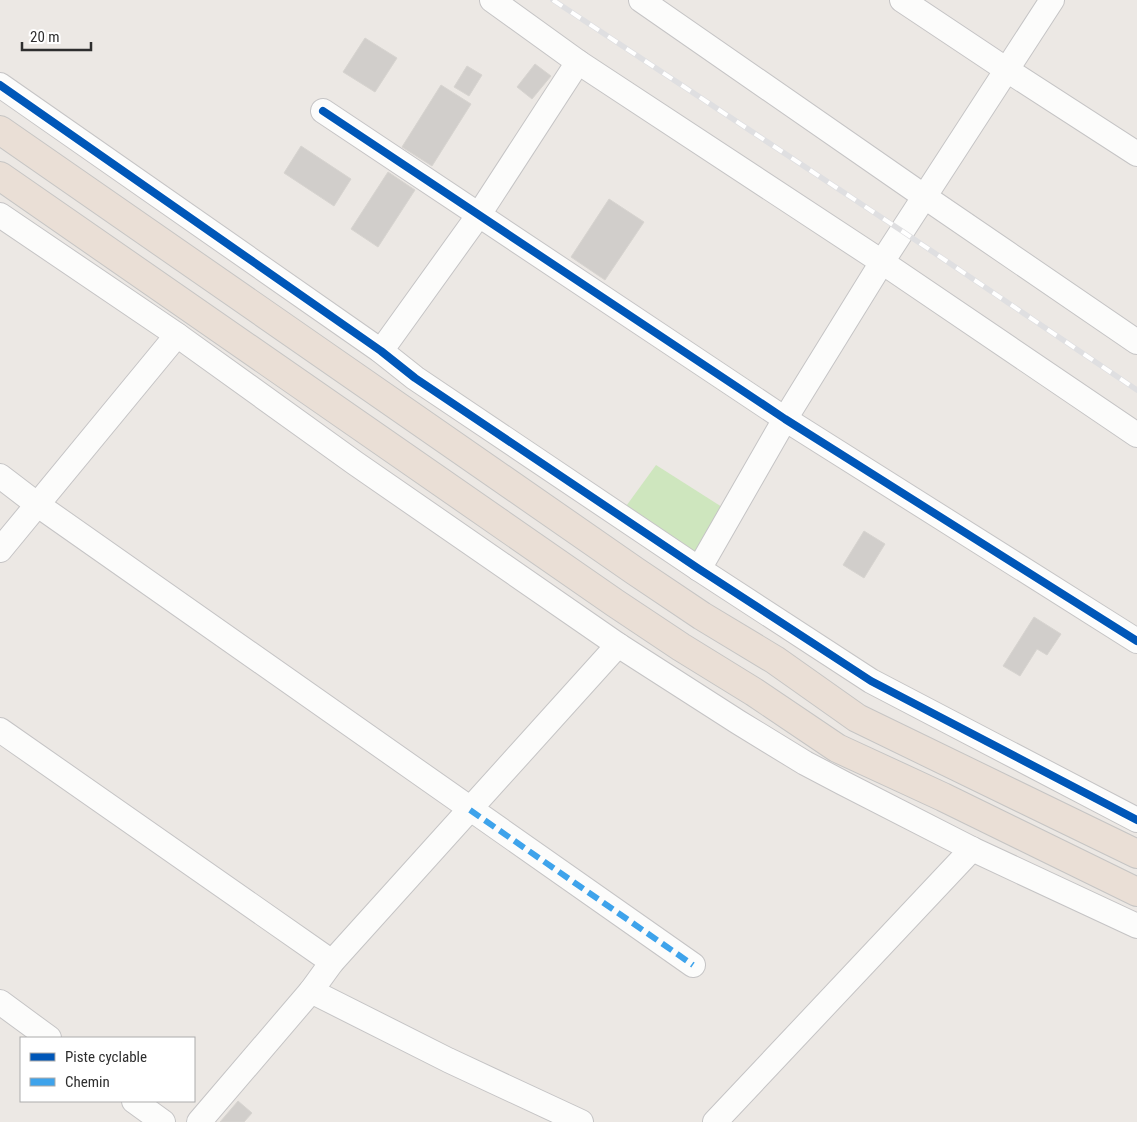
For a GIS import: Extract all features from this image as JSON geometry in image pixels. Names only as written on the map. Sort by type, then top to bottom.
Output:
[{"type":"highway","points":[[0,130],[627,565],[702,616],[775,660],[857,718],[1137,854]]},
{"type":"highway","points":[[0,176],[607,598],[754,692],[837,748],[943,797],[1137,892]]},
{"type":"street","points":[[492,0],[578,62],[882,262],[1137,435]]},
{"type":"street","points":[[641,0],[1137,342]]},
{"type":"street","points":[[902,0],[1137,154]]},
{"type":"street","points":[[699,569],[784,419],[882,262],[1052,0]]},
{"type":"street","points":[[381,351],[478,216],[578,62]]},
{"type":"street","points":[[0,85],[381,351],[415,378],[699,569],[871,681],[1134,813]]},
{"type":"street","points":[[323,111],[784,419],[1137,641]]},
{"type":"street","points":[[0,215],[177,335],[355,463],[666,677],[805,763],[972,849],[1137,926]]},
{"type":"street","points":[[0,550],[177,335]]},
{"type":"street","points":[[0,476],[38,505],[470,810],[693,965]]},
{"type":"street","points":[[199,1122],[311,991],[332,962],[618,645]]},
{"type":"street","points":[[0,730],[332,962]]},
{"type":"street","points":[[715,1122],[972,849]]},
{"type":"street","points":[[311,991],[448,1060],[581,1122]]},
{"type":"street","points":[[0,1002],[48,1037]]},
{"type":"street","points":[[135,1102],[163,1122]]},
{"type":"green space","points":[[656,465],[722,507],[695,553],[624,509]]},
{"type":"building","points":[[365,38],[397,58],[375,92],[343,72]]},
{"type":"building","points":[[535,64],[551,76],[532,99],[517,87]]},
{"type":"building","points":[[467,66],[482,75],[469,96],[454,87]]},
{"type":"building","points":[[441,85],[471,104],[432,166],[402,147]]},
{"type":"building","points":[[301,146],[351,179],[334,206],[284,173]]},
{"type":"building","points":[[388,172],[415,190],[378,247],[351,229]]},
{"type":"building","points":[[609,199],[644,222],[605,280],[571,257]]},
{"type":"building","points":[[864,531],[885,544],[864,578],[843,565]]},
{"type":"building","points":[[1034,617],[1061,634],[1047,655],[1037,649],[1020,676],[1003,666]]},
{"type":"building","points":[[238,1101],[252,1113],[244,1122],[220,1122]]},
{"type":"railway","points":[[553,0],[902,231],[1137,390]]},
{"type":"marked path","points":[[470,810],[693,965]]},
{"type":"cycle path","points":[[0,85],[381,351],[415,378],[699,569],[871,681],[1137,820]]},
{"type":"cycle path","points":[[323,111],[785,419],[1137,641]]}]
